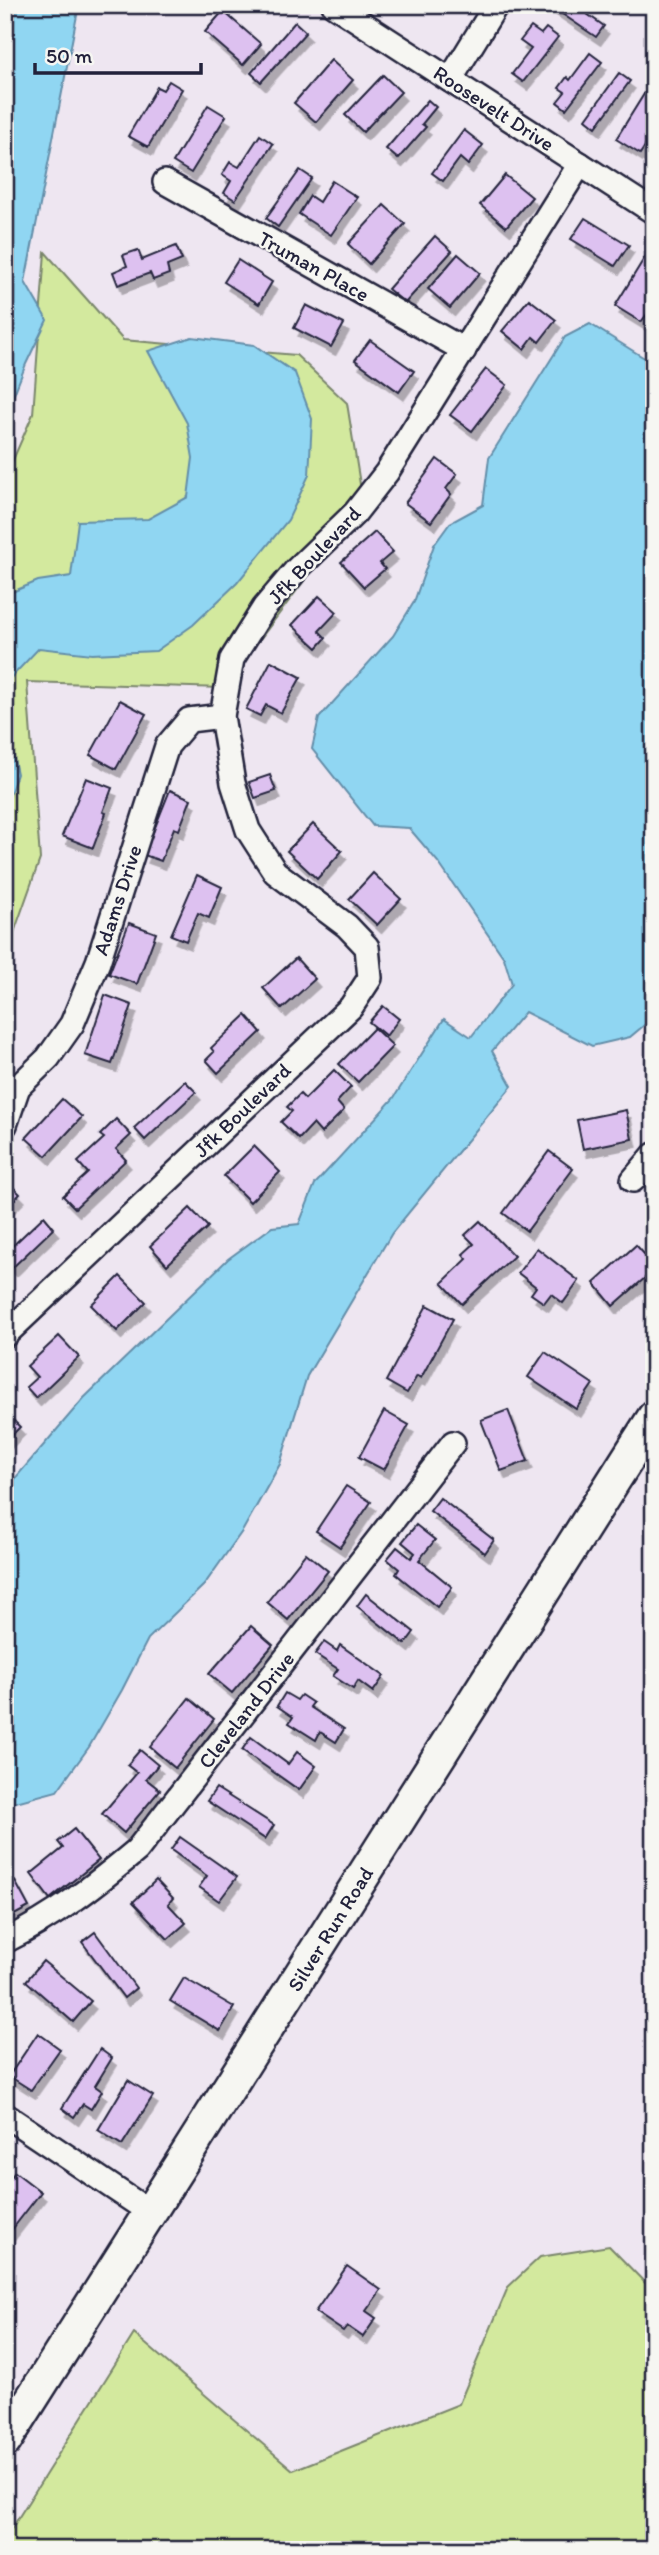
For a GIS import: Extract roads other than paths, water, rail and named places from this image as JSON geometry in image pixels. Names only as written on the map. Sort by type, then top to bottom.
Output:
[{"type":"main road","name":"Silver Run Road","points":[[5,2441],[654,1417]]},
{"type":"street","name":"Roosevelt Drive","points":[[334,5],[654,212]]},
{"type":"street","points":[[450,80],[496,5]]},
{"type":"street","name":"Jfk Boulevard","points":[[5,1335],[351,1007],[370,978],[367,947],[347,926],[275,872],[248,830],[233,783],[222,716],[232,659],[264,608],[297,569],[363,503],[387,472],[580,164]]},
{"type":"street","name":"Truman Place","points":[[165,182],[464,350]]},
{"type":"street","name":"Adams Drive","points":[[12,1088],[48,1058],[72,1024],[97,962],[166,746],[189,720],[222,716]]},
{"type":"street","points":[[5,1125],[12,1088]]},
{"type":"street","points":[[634,1180],[654,1155]]},
{"type":"street","name":"Cleveland Drive","points":[[5,1941],[33,1927],[83,1895],[137,1850],[453,1443]]},
{"type":"street","points":[[5,2115],[151,2213]]},
{"type":"water","points":[[5,5],[79,5],[25,282],[47,320],[5,417]]},
{"type":"water","points":[[590,324],[654,364],[654,1017],[630,1037],[592,1046],[525,1012],[492,1051],[512,1086],[392,1233],[307,1376],[280,1464],[243,1530],[204,1585],[148,1639],[89,1747],[57,1791],[5,1805],[5,1493],[84,1398],[228,1259],[272,1227],[299,1224],[315,1184],[393,1099],[444,1019],[471,1037],[512,984],[504,958],[438,862],[409,828],[373,826],[312,749],[319,718],[393,636],[414,602],[434,545],[450,523],[483,505],[489,458],[565,337]]},
{"type":"water","points":[[192,337],[254,345],[295,373],[312,419],[309,475],[288,520],[237,583],[193,625],[156,651],[92,654],[39,648],[5,684],[5,595],[38,581],[71,576],[78,521],[148,519],[188,497],[193,458],[187,423],[148,351]]},
{"type":"water","points":[[5,707],[17,774],[5,809]]}]
